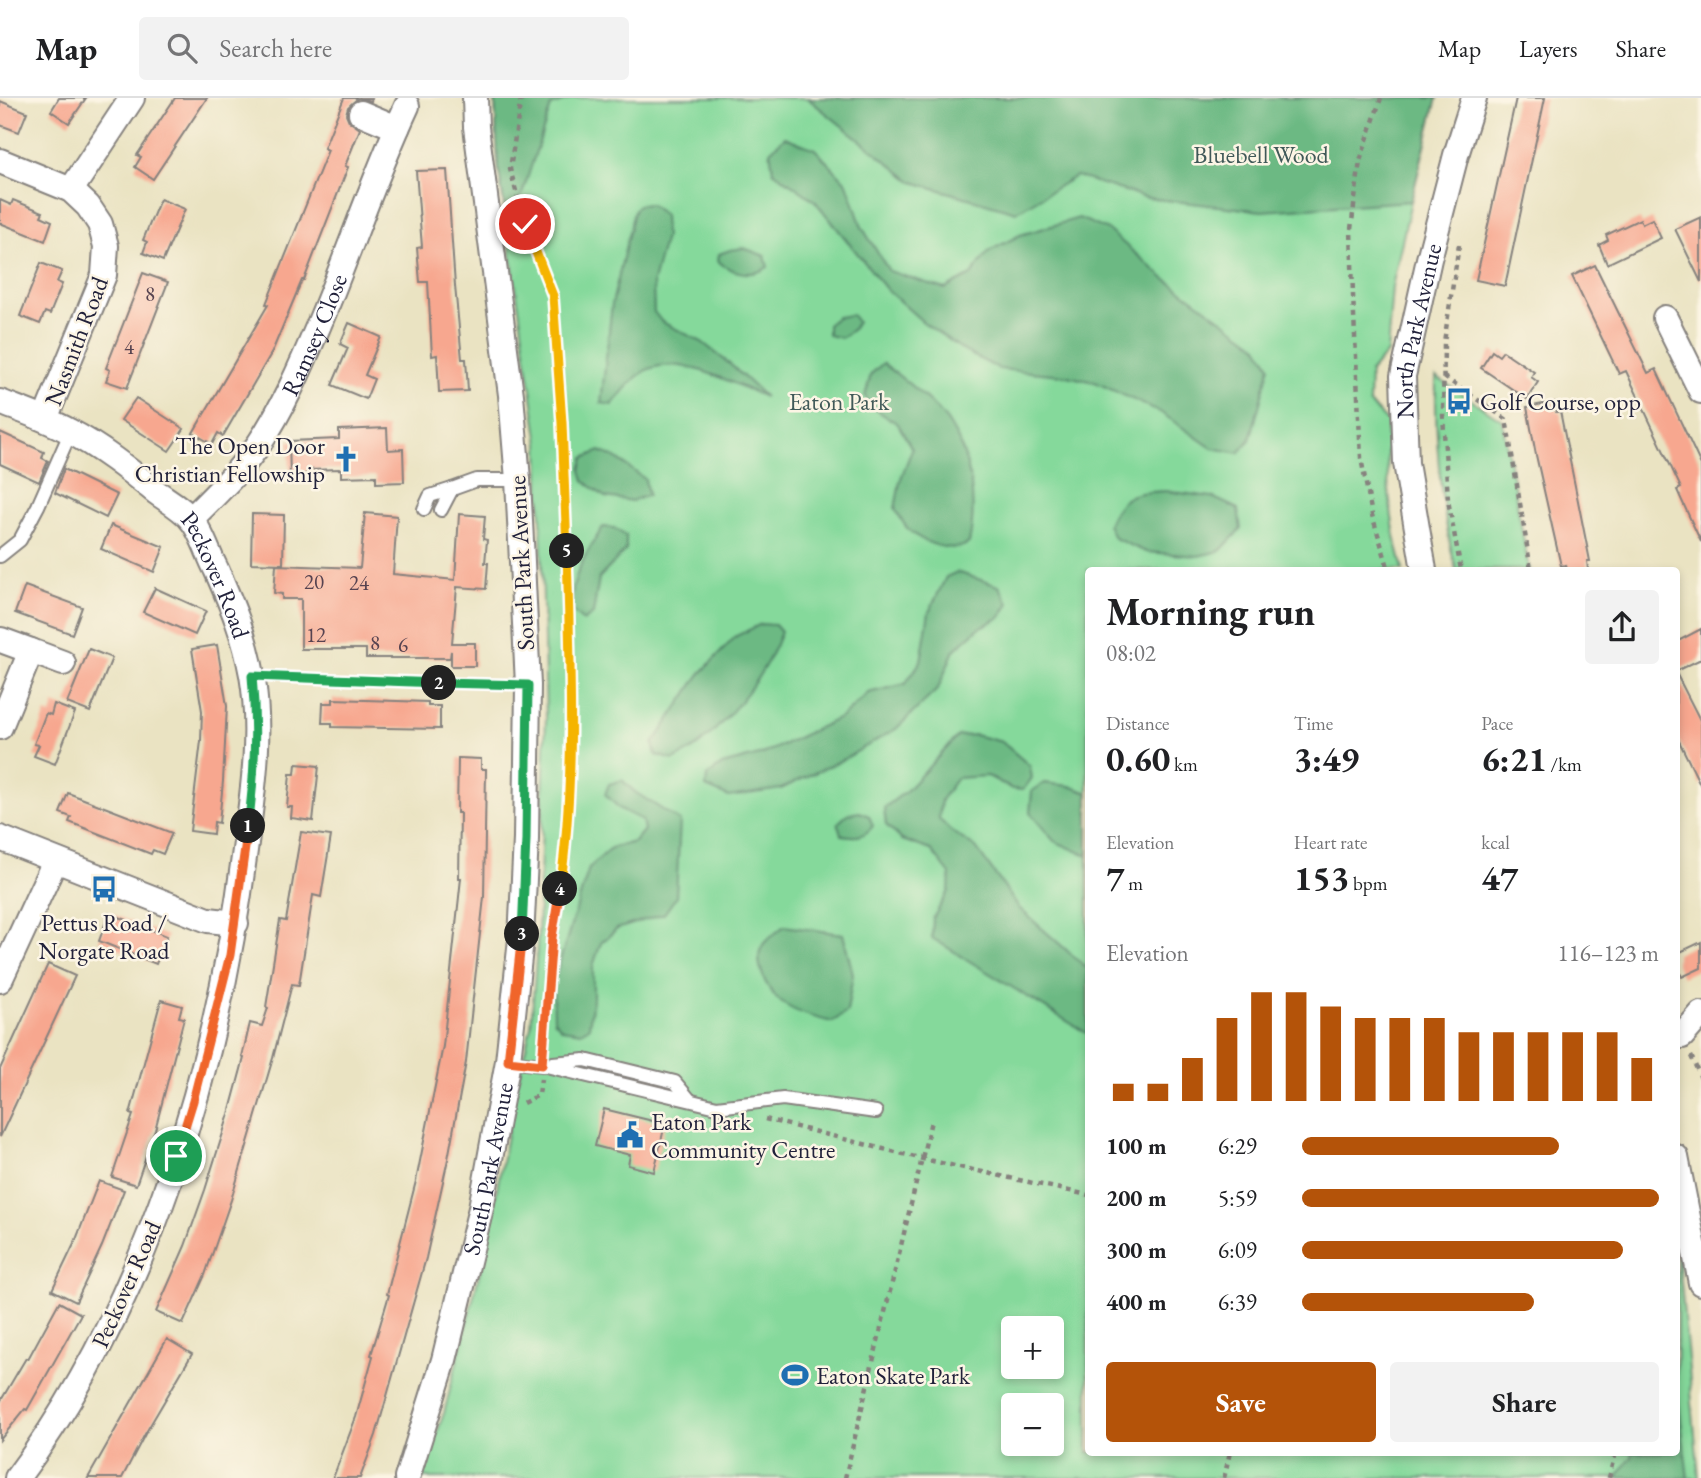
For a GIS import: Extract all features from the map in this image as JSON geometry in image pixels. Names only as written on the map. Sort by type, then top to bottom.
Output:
[{"type":"street","points":[[71,190],[132,98]]},
{"type":"street","name":"South Park Avenue","points":[[407,1478],[444,1360],[481,1208],[508,1061],[522,927],[528,685],[518,480],[476,127],[475,98]]},
{"type":"street","name":"North Park Avenue","points":[[1423,567],[1406,463],[1403,376],[1432,246],[1474,98]]},
{"type":"street","name":"Ramsey Close","points":[[191,519],[236,473],[278,412],[326,306],[402,117],[361,113]]},
{"type":"street","name":"Nasmith Road","points":[[0,162],[71,190],[89,206],[100,224],[106,246],[104,275],[45,419]]},
{"type":"street","points":[[1665,318],[1701,391]]},
{"type":"street","name":"Peckover Road","points":[[0,402],[71,431],[112,458],[191,519],[237,614],[252,676],[256,710],[256,753],[236,923],[193,1101],[158,1211],[116,1313],[80,1382],[43,1443],[17,1478]]},
{"type":"street","points":[[1,640],[62,663]]},
{"type":"street","points":[[0,727],[31,651]]},
{"type":"street","points":[[0,838],[208,920],[236,923]]},
{"type":"street","points":[[0,979],[55,861]]},
{"type":"street","points":[[1680,1036],[1701,1014]]},
{"type":"street","points":[[1680,1177],[1701,1283]]},
{"type":"lane","points":[[0,556],[20,540],[71,431]]},
{"type":"lane","points":[[424,509],[430,496],[477,480],[518,480]]},
{"type":"lane","points":[[422,484],[430,496]]},
{"type":"lane","points":[[441,509],[452,489]]},
{"type":"lane","points":[[508,1061],[542,1065],[585,1060],[675,1082],[690,1100],[717,1107],[783,1099],[877,1112]]},
{"type":"path","points":[[521,98],[510,169],[525,224],[553,296],[562,423],[572,704],[566,846],[552,937],[542,1065]]},
{"type":"path","points":[[1381,98],[1360,161],[1351,229],[1361,458],[1372,515],[1388,567]]},
{"type":"path","points":[[1460,567],[1445,475],[1444,342],[1461,234]]},
{"type":"path","points":[[1444,377],[1506,419],[1531,567]]},
{"type":"path","points":[[252,676],[528,685]]},
{"type":"path","points":[[755,1117],[923,1159],[1085,1194]]},
{"type":"path","points":[[845,1478],[931,1121]]},
{"type":"path","points":[[1224,1478],[1229,1456]]},
{"type":"path","points":[[1609,1478],[1614,1456]]},
{"type":"green space","name":"Eaton Park","points":[[495,98],[1437,98],[1392,287],[1387,353],[1370,372],[1369,403],[1388,422],[1390,497],[1402,567],[1085,567],[1085,1456],[1680,1456],[1680,1272],[1699,1478],[421,1478],[444,1413],[486,1247],[515,1093],[531,1026],[538,934],[546,718],[539,444],[498,166]]},
{"type":"green space","points":[[495,98],[574,98],[551,106],[509,234],[498,166]]},
{"type":"green space","name":"Bluebell Wood","points":[[807,98],[1437,98],[1411,201],[1262,211],[1147,198],[1076,176],[1016,212],[913,182]]},
{"type":"green space","points":[[785,137],[815,149],[847,183],[862,227],[889,271],[945,289],[971,275],[989,251],[1020,235],[1079,218],[1108,230],[1163,277],[1258,346],[1270,366],[1250,440],[1239,453],[1212,448],[1160,412],[1095,382],[1062,375],[999,369],[966,352],[923,322],[887,290],[815,201],[773,171],[770,151]]},
{"type":"green space","points":[[650,204],[664,215],[665,237],[653,282],[654,312],[662,322],[702,342],[765,397],[703,372],[670,365],[655,367],[642,373],[612,405],[601,403],[612,304],[634,211],[638,205]]},
{"type":"green space","points":[[744,248],[765,256],[768,267],[742,273],[729,269],[718,261],[719,254]]},
{"type":"green space","points":[[852,315],[857,322],[852,330],[841,338],[828,335],[828,324],[837,317]]},
{"type":"green space","points":[[883,363],[938,410],[958,440],[968,468],[973,514],[969,543],[963,546],[948,548],[924,540],[909,530],[895,509],[900,481],[912,449],[898,424],[871,407],[865,396],[871,374]]},
{"type":"green space","points":[[1436,377],[1502,420],[1528,567],[1455,567],[1446,523],[1436,426]]},
{"type":"green space","points":[[600,451],[616,458],[645,479],[648,495],[632,501],[605,497],[584,481],[581,470],[584,458]]},
{"type":"green space","points":[[1166,491],[1212,497],[1238,509],[1241,529],[1220,551],[1198,556],[1146,552],[1114,538],[1108,524],[1124,500],[1145,492]]},
{"type":"green space","points":[[603,527],[614,528],[626,536],[626,550],[599,578],[593,614],[583,621],[571,610],[573,587],[585,556]]},
{"type":"green space","points":[[957,572],[999,586],[1009,603],[1001,617],[979,628],[954,650],[938,689],[896,729],[844,759],[781,789],[729,797],[706,787],[707,776],[722,765],[763,754],[842,717],[868,693],[905,684],[921,661],[929,612],[946,577]]},
{"type":"green space","points":[[761,624],[775,625],[781,632],[767,662],[737,706],[698,746],[674,760],[656,755],[653,744],[700,674],[736,636]]},
{"type":"green space","points":[[975,735],[1002,742],[1030,766],[1032,778],[1023,790],[1012,789],[988,776],[957,778],[941,800],[939,819],[976,848],[1020,909],[1085,966],[1085,1032],[932,938],[933,918],[949,891],[950,874],[931,850],[902,840],[886,825],[884,808],[906,791],[958,736]]},
{"type":"green space","points":[[622,780],[635,792],[680,821],[676,897],[664,914],[617,929],[601,943],[593,966],[593,999],[589,1027],[581,1032],[562,1029],[554,1020],[553,983],[589,868],[611,848],[634,842],[644,830],[642,820],[620,809],[605,794],[609,784]]},
{"type":"green space","points":[[1044,783],[1070,786],[1085,792],[1085,855],[1054,841],[1030,813],[1032,791]]},
{"type":"green space","points":[[860,812],[869,816],[873,826],[859,836],[841,835],[838,823],[848,814]]},
{"type":"green space","points":[[784,926],[843,934],[853,974],[847,1012],[832,1022],[788,1007],[779,1000],[766,982],[760,966],[760,950],[767,940]]},
{"type":"green space","points":[[1680,1413],[1688,1478],[1616,1478],[1632,1457],[1680,1456]]},
{"type":"building","points":[[59,98],[86,98],[69,123],[51,111]]},
{"type":"building","points":[[175,98],[207,98],[153,179],[135,167],[141,157],[137,155]]},
{"type":"building","points":[[344,98],[358,98],[348,107],[346,114],[349,121],[360,129],[345,166],[348,167],[304,280],[272,352],[223,436],[218,433],[212,444],[193,433],[268,305],[266,304],[328,150],[324,148]]},
{"type":"building","points":[[1516,98],[1545,98],[1505,286],[1476,280]]},
{"type":"building","points":[[0,101],[27,112],[19,132],[0,125]]},
{"type":"building","points":[[447,170],[455,286],[468,391],[439,392],[437,355],[432,356],[428,282],[420,282],[417,248],[422,247],[416,171]]},
{"type":"building","points":[[160,199],[185,209],[163,261],[143,253],[147,242],[143,240]]},
{"type":"building","points":[[0,200],[11,205],[13,200],[43,212],[41,216],[52,221],[45,241],[0,223]]},
{"type":"building","points":[[1701,217],[1701,282],[1675,229]]},
{"type":"building","points":[[1640,219],[1642,224],[1652,219],[1661,238],[1607,264],[1599,245],[1608,240],[1606,235]]},
{"type":"building","points":[[41,263],[62,271],[57,282],[62,284],[50,314],[45,312],[40,324],[20,316]]},
{"type":"building","points":[[1595,265],[1648,373],[1656,369],[1701,465],[1701,542],[1677,490],[1681,488],[1626,371],[1619,374],[1572,276]]},
{"type":"building","points":[[143,273],[168,282],[127,388],[106,381],[110,370],[106,368]]},
{"type":"building","points":[[349,323],[381,337],[365,375],[374,379],[366,399],[332,385],[348,348],[340,344]]},
{"type":"building","points":[[1492,351],[1499,356],[1503,351],[1534,372],[1531,377],[1538,382],[1527,399],[1481,368]]},
{"type":"building","points":[[136,398],[184,429],[169,451],[121,420]]},
{"type":"building","points":[[1554,402],[1556,412],[1560,411],[1590,561],[1587,561],[1588,567],[1561,566],[1527,407]]},
{"type":"building","name":"The Open Door Christian Fellowship","points":[[387,428],[388,450],[403,449],[404,482],[376,483],[376,476],[341,477],[341,469],[307,470],[307,474],[290,475],[289,441],[339,439],[339,430]]},
{"type":"building","points":[[0,432],[44,452],[42,458],[48,461],[39,482],[0,464]]},
{"type":"building","points":[[64,469],[117,495],[106,518],[55,493]]},
{"type":"building","points":[[365,513],[397,516],[393,574],[455,580],[459,514],[485,516],[483,539],[487,540],[485,563],[488,563],[486,589],[457,587],[452,643],[475,643],[475,666],[451,666],[451,651],[450,658],[366,658],[366,649],[301,649],[301,599],[282,599],[282,594],[274,593],[276,565],[360,568]]},
{"type":"building","points":[[252,514],[284,515],[283,564],[251,563]]},
{"type":"building","points":[[111,525],[164,547],[154,572],[101,549]]},
{"type":"building","points":[[25,586],[82,607],[72,634],[15,613]]},
{"type":"building","points":[[155,588],[206,611],[195,635],[143,612]]},
{"type":"building","points":[[1701,629],[1701,659],[1680,669],[1680,640]]},
{"type":"building","points":[[217,645],[227,706],[219,823],[214,822],[213,834],[190,831],[202,711],[192,649]]},
{"type":"building","points":[[89,649],[112,658],[90,712],[67,703]]},
{"type":"building","points":[[1680,681],[1701,722],[1701,786],[1680,743]]},
{"type":"building","points":[[333,699],[428,702],[428,706],[440,706],[440,729],[332,727],[332,723],[322,723],[323,703],[333,703]]},
{"type":"building","points":[[54,704],[75,712],[55,764],[34,756],[39,745],[34,744],[46,713],[51,715]]},
{"type":"building","points":[[458,758],[481,759],[481,769],[486,769],[484,897],[466,1062],[426,1258],[376,1435],[360,1478],[333,1478],[356,1417],[389,1295],[387,1294],[416,1181],[443,1046],[461,878],[460,813],[457,813]]},
{"type":"building","points":[[296,764],[319,766],[313,821],[291,818],[292,807],[287,807],[290,774],[295,774]]},
{"type":"building","points":[[68,793],[172,833],[163,854],[153,850],[151,854],[69,822],[71,817],[60,813]]},
{"type":"building","points":[[301,832],[331,836],[321,897],[313,895],[299,985],[292,984],[231,1200],[205,1275],[183,1324],[156,1312],[185,1246],[205,1190],[229,1114],[250,1023],[262,1026],[268,1008],[266,1007],[280,920],[286,921]]},
{"type":"building","points":[[109,913],[167,936],[156,964],[99,941]]},
{"type":"building","points":[[1701,942],[1701,968],[1682,977],[1680,952]]},
{"type":"building","points":[[48,964],[75,976],[0,1137],[0,1069]]},
{"type":"building","points":[[161,1000],[182,1006],[179,1017],[184,1018],[155,1130],[136,1185],[112,1177],[133,1115],[130,1114]]},
{"type":"building","name":"Eaton Park Community Centre","points":[[604,1109],[665,1124],[654,1172],[628,1165],[630,1155],[595,1146]]},
{"type":"building","points":[[99,1181],[124,1190],[76,1302],[52,1290],[75,1242]]},
{"type":"building","points":[[59,1302],[81,1314],[27,1410],[25,1409],[0,1440],[0,1402],[26,1358],[28,1359]]},
{"type":"building","points":[[167,1339],[192,1354],[122,1478],[88,1478]]},
{"type":"place","name":"Golf Course, opp","points":[[1459,401]]},
{"type":"place","name":"The Open Door Christian Fellowship","points":[[346,459]]},
{"type":"place","name":"Pettus Road / Norgate Road","points":[[104,889]]},
{"type":"place","name":"Eaton Park Community Centre","points":[[630,1135]]},
{"type":"place","name":"Eaton Skate Park","points":[[795,1375]]},
{"type":"route","points":[[176,1156],[193,1101],[236,923],[256,753],[256,710],[252,676],[528,685],[526,839],[521,939],[508,1061],[542,1065],[552,937],[566,846],[572,704],[562,423],[553,296],[525,224]]}]
